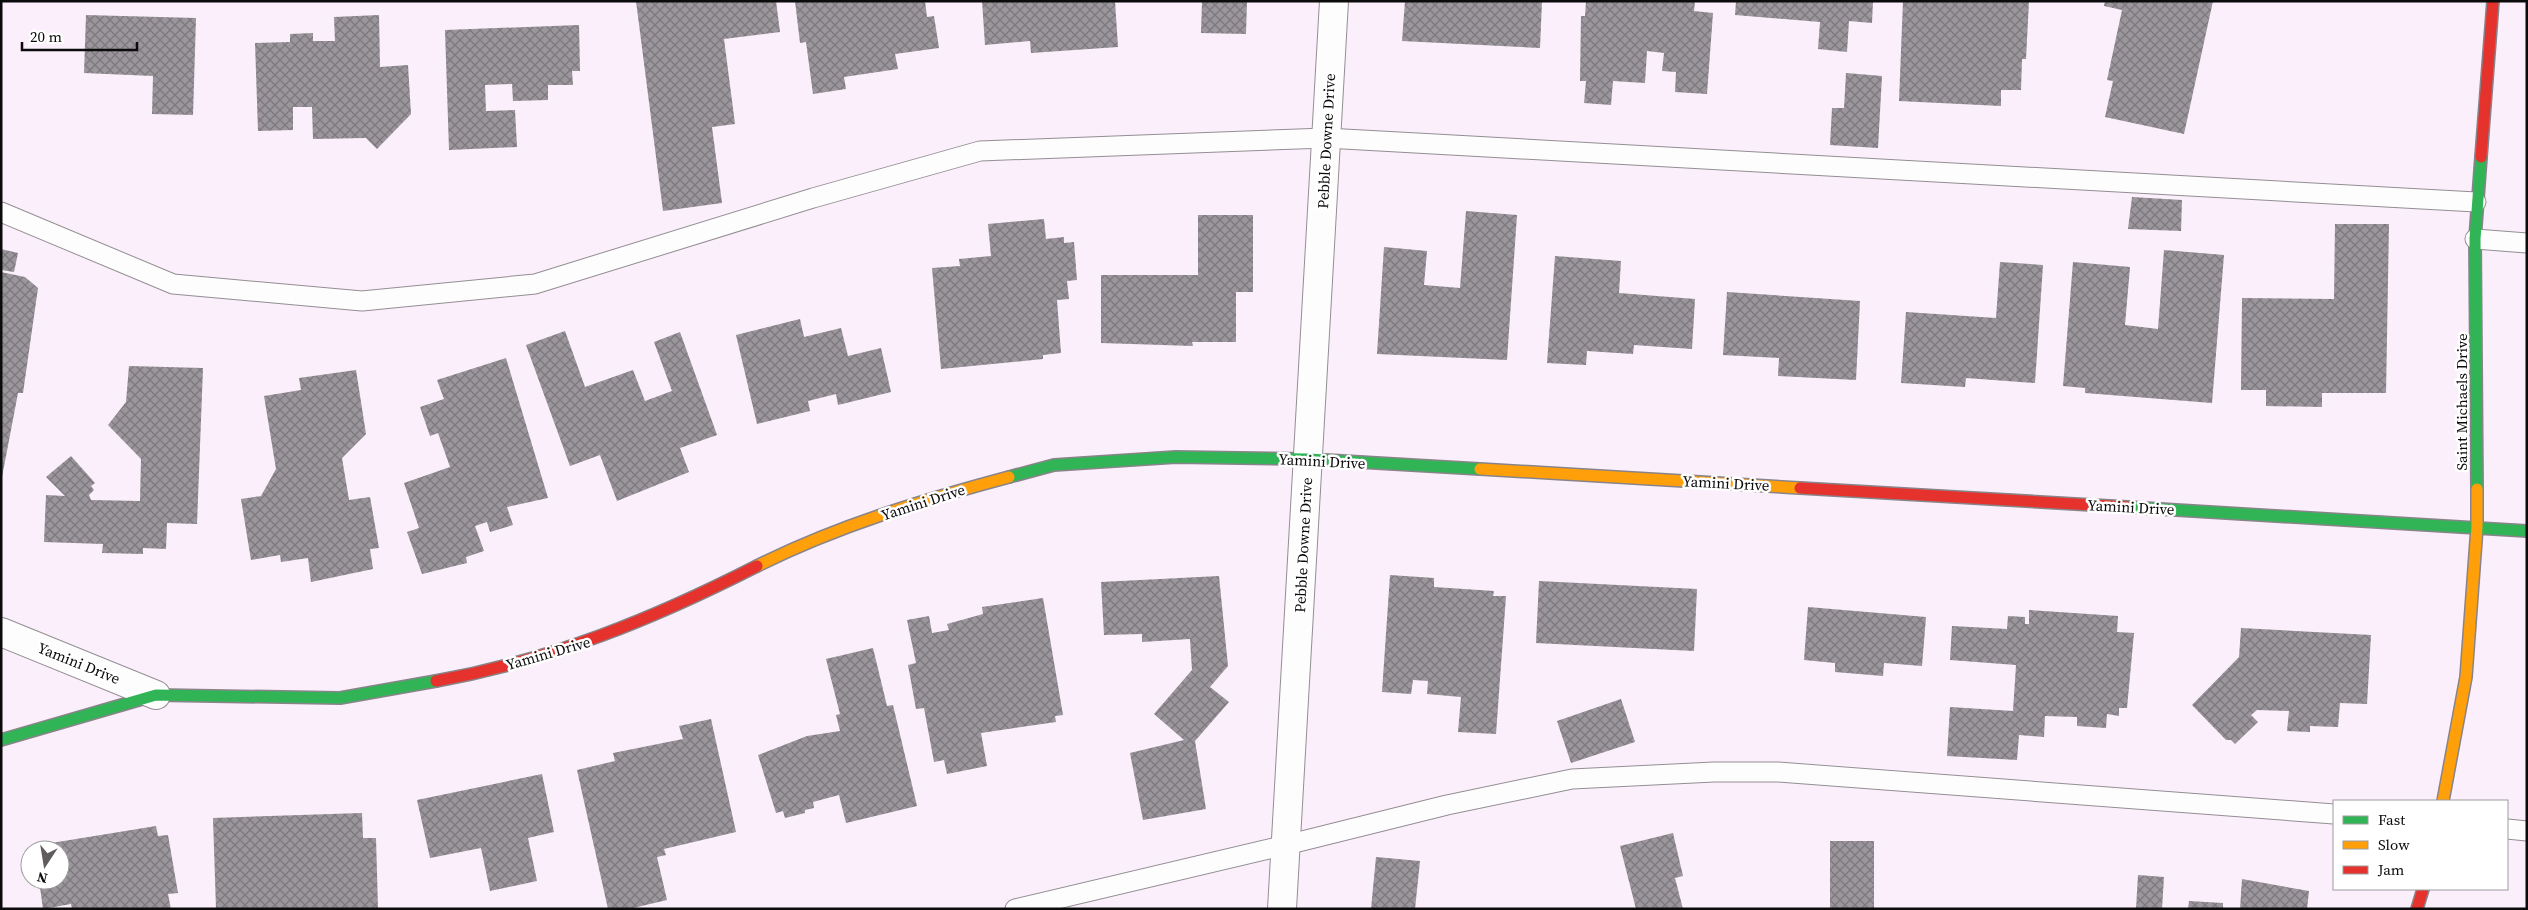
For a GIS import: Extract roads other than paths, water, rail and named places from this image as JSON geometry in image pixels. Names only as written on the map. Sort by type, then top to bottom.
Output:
[{"type":"street","name":"Pebble Downe Drive","points":[[1282,909],[1334,1]]},
{"type":"street","name":"Saint Michaels Drive","points":[[2442,800],[2466,677],[2477,527],[2476,202],[2493,1]]},
{"type":"street","name":"Yamini Drive","points":[[1,632],[156,694],[240,698],[340,698],[470,675],[588,642],[680,605],[801,544],[919,501],[1054,465],[1176,457],[1308,459],[2527,531]]},
{"type":"street","name":"Yamini Drive","points":[[1,740],[156,694]]},
{"type":"street","points":[[2417,909],[2423,890]]},
{"type":"lane","points":[[1,212],[173,284],[362,301],[535,284],[813,198],[980,151],[1326,138],[2476,202]]},
{"type":"lane","points":[[2475,239],[2527,243]]},
{"type":"lane","points":[[1016,909],[1447,805],[1572,779],[1714,772],[1778,772],[2333,814]]},
{"type":"lane","points":[[2508,829],[2527,831]]}]
